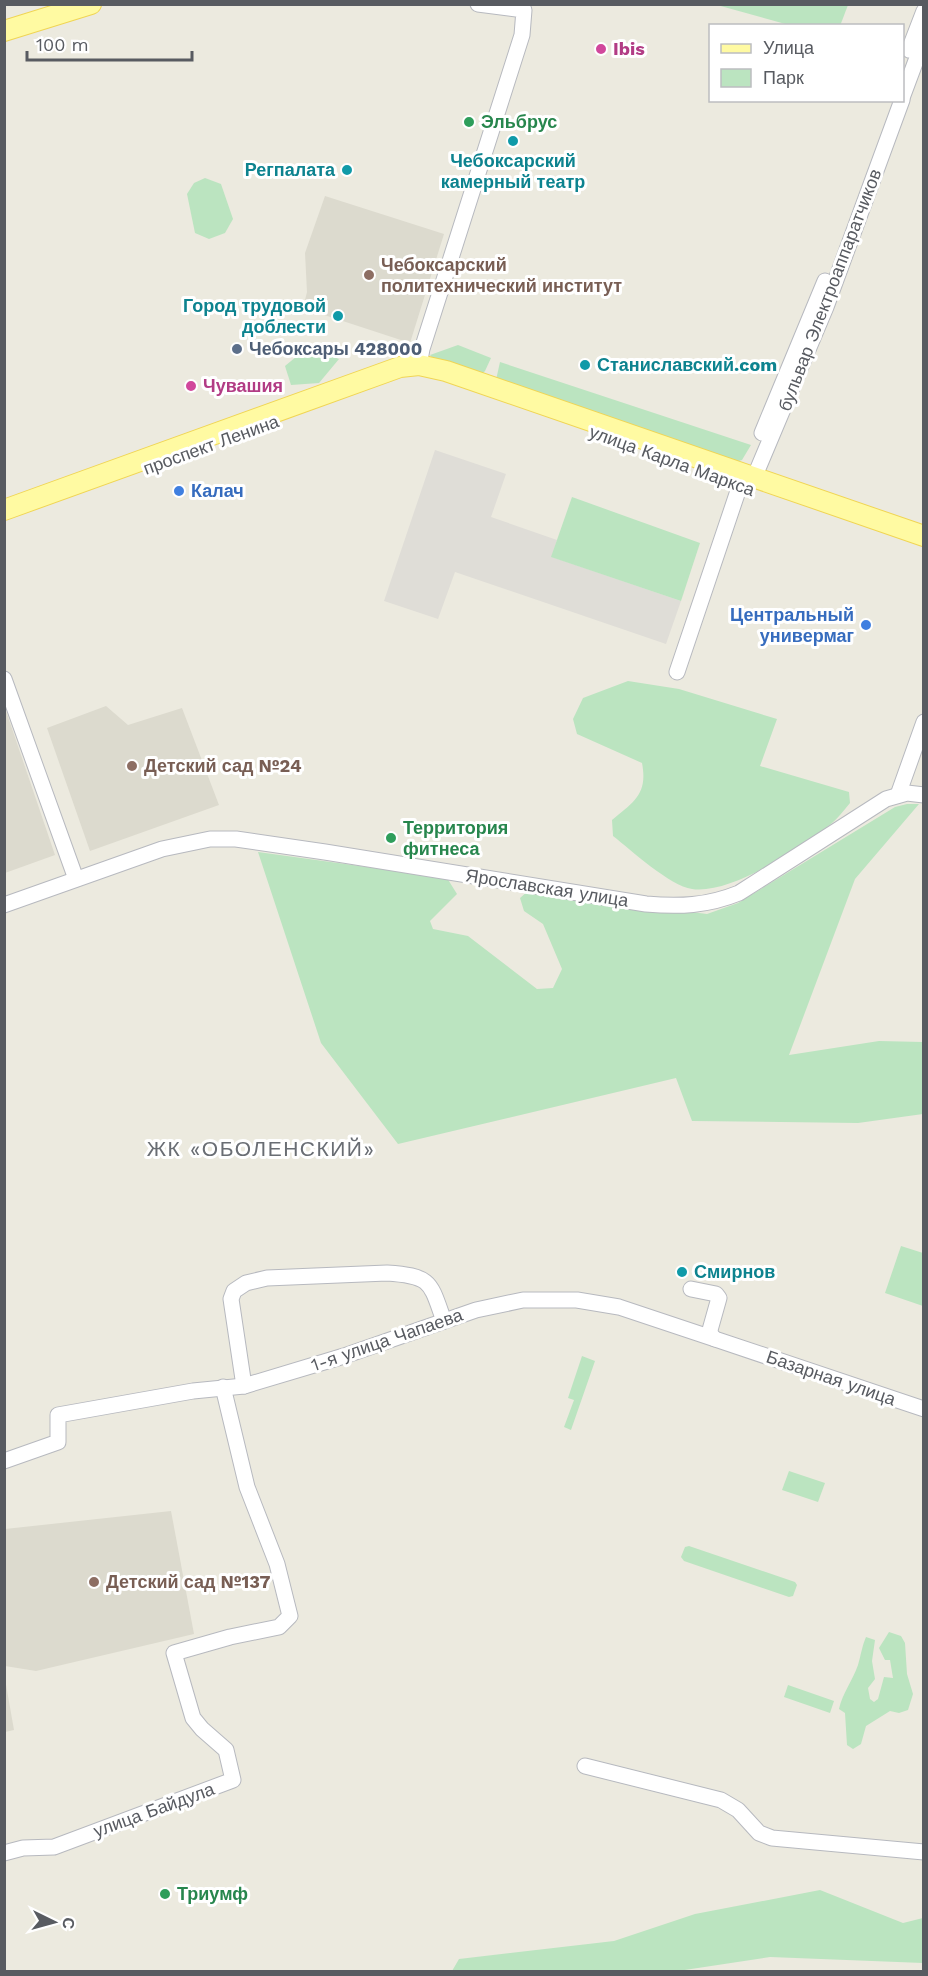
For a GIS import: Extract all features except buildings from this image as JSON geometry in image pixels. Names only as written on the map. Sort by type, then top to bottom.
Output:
[{"type":"main road","points":[[4,19],[55,4]]},
{"type":"main road","points":[[4,31],[91,4]]},
{"type":"main road","name":"проспект Ленина","points":[[4,510],[51,498],[260,422],[400,367],[420,371]]},
{"type":"main road","name":"улица Карла Маркса","points":[[420,371],[457,375],[746,480],[924,548]]},
{"type":"main road","name":"улица Карла Маркса","points":[[746,480],[924,536]]},
{"type":"main road","name":"проспект Ленина","points":[[4,521],[51,498]]},
{"type":"street","points":[[420,371],[422,349],[522,35],[524,10],[478,4]]},
{"type":"street","points":[[904,66],[924,11]]},
{"type":"street","name":"бульвар Электроаппаратчиков","points":[[904,94],[924,39]]},
{"type":"street","name":"бульвар Электроаппаратчиков","points":[[746,480],[837,250],[890,102]]},
{"type":"street","name":"бульвар Электроаппаратчиков","points":[[746,480],[826,307],[901,102]]},
{"type":"street","points":[[677,672],[746,480]]},
{"type":"street","points":[[4,679],[76,879]]},
{"type":"street","points":[[898,795],[924,722]]},
{"type":"street","name":"Ярославская улица","points":[[4,905],[162,849],[210,839],[236,839],[325,852],[646,904],[677,907],[700,905],[720,901],[739,893],[868,810],[898,795],[915,793],[924,795]]},
{"type":"street","points":[[244,1386],[231,1299],[234,1292],[246,1283],[267,1278],[403,1274],[419,1278],[430,1284],[444,1321]]},
{"type":"street","points":[[691,1289],[716,1294],[719,1298],[710,1330],[715,1339]]},
{"type":"street","name":"1-я улица Чапаева","points":[[4,1461],[58,1442],[58,1415],[128,1401],[244,1386],[344,1356],[481,1308],[515,1301],[578,1299],[619,1307],[739,1347]]},
{"type":"street","name":"Базарная улица","points":[[739,1347],[924,1409]]},
{"type":"street","name":"улица Байдула","points":[[4,1853],[23,1848],[54,1847],[233,1780],[226,1750],[193,1718],[174,1653],[230,1637],[279,1627],[290,1616],[277,1564],[247,1487],[223,1387]]},
{"type":"street","points":[[585,1766],[721,1800],[738,1810],[759,1833],[772,1838],[924,1852]]},
{"type":"shaded area","name":"Чебоксарский политехнический институт","points":[[325,196],[444,234],[410,343],[303,308],[307,292],[305,253]]},
{"type":"shaded area","points":[[435,450],[506,474],[491,517],[557,540],[552,557],[681,601],[666,644],[455,572],[438,619],[384,601]]},
{"type":"shaded area","name":"Детский сад №24","points":[[106,706],[128,725],[182,708],[219,805],[90,851],[47,728]]},
{"type":"shaded area","points":[[5,708],[55,855],[4,873]]},
{"type":"shaded area","name":"Детский сад №137","points":[[171,1511],[194,1634],[36,1671],[5,1666],[5,1529]]},
{"type":"shaded area","points":[[5,1679],[14,1730],[4,1732]]},
{"type":"green space","points":[[717,5],[848,5],[841,24],[785,24]]},
{"type":"green space","points":[[205,178],[221,184],[233,219],[225,233],[209,239],[195,233],[187,194],[194,183]]},
{"type":"green space","points":[[458,345],[491,358],[482,374],[433,359],[430,355]]},
{"type":"green space","points":[[308,347],[339,359],[319,383],[291,385],[285,366]]},
{"type":"green space","points":[[500,362],[751,445],[742,460],[736,462],[496,380]]},
{"type":"green space","points":[[572,497],[700,543],[681,601],[551,557]]},
{"type":"green space","points":[[628,681],[679,689],[777,719],[760,766],[849,792],[850,803],[834,822],[818,834],[785,856],[745,877],[708,889],[692,889],[673,881],[651,867],[613,836],[612,820],[633,802],[641,790],[642,763],[577,734],[573,719],[583,698]]},
{"type":"green space","points":[[919,804],[855,879],[789,1055],[879,1041],[923,1042],[923,1114],[858,1123],[692,1121],[676,1078],[398,1144],[321,1043],[258,852],[447,878],[457,894],[430,921],[433,929],[468,936],[537,989],[553,988],[562,969],[543,924],[524,911],[520,898],[528,891],[707,914],[738,903],[895,807]]},
{"type":"green space","points":[[901,1246],[923,1253],[923,1306],[885,1293]]},
{"type":"green space","points":[[582,1356],[595,1361],[571,1430],[564,1427],[574,1400],[568,1398]]},
{"type":"green space","points":[[789,1471],[825,1483],[818,1502],[782,1490]]},
{"type":"green space","points":[[689,1546],[795,1582],[797,1585],[793,1596],[789,1597],[684,1561],[681,1557],[685,1547]]},
{"type":"green space","points":[[889,1632],[901,1636],[905,1643],[907,1674],[913,1694],[908,1710],[899,1713],[890,1711],[866,1726],[861,1744],[853,1749],[847,1745],[845,1713],[839,1709],[840,1703],[856,1671],[866,1637],[875,1640],[872,1661],[875,1679],[868,1688],[870,1699],[874,1702],[878,1699],[884,1677],[893,1678],[890,1660],[885,1660],[879,1648]]},
{"type":"green space","points":[[788,1685],[834,1701],[830,1713],[784,1697]]},
{"type":"green space","points":[[820,1890],[903,1923],[923,1918],[923,1963],[770,1957],[678,1971],[452,1971],[459,1959],[614,1941],[695,1914]]},
{"type":"place","name":"Ibis","points":[[601,49]]},
{"type":"place","name":"Эльбрус","points":[[469,122]]},
{"type":"place","name":"Чебоксарский камерный театр","points":[[513,141]]},
{"type":"place","name":"Регпалата","points":[[347,170]]},
{"type":"place","name":"Чебоксарский политехнический институт","points":[[369,275]]},
{"type":"place","name":"Город трудовой доблести","points":[[338,316]]},
{"type":"place","name":"Чебоксары 428000","points":[[237,349]]},
{"type":"place","name":"Станиславский.com","points":[[585,365]]},
{"type":"place","name":"Чувашия","points":[[191,386]]},
{"type":"place","name":"Калач","points":[[179,491]]},
{"type":"place","name":"Центральный универмаг","points":[[866,625]]},
{"type":"place","name":"Детский сад №24","points":[[132,766]]},
{"type":"place","name":"Территория фитнеса","points":[[391,838]]},
{"type":"place","name":"Смирнов","points":[[682,1272]]},
{"type":"place","name":"Детский сад №137","points":[[94,1582]]},
{"type":"place","name":"Триумф","points":[[165,1894]]},
{"type":"district","name":"ЖК «ОБОЛЕНСКИЙ»","points":[[261,1149]]}]
